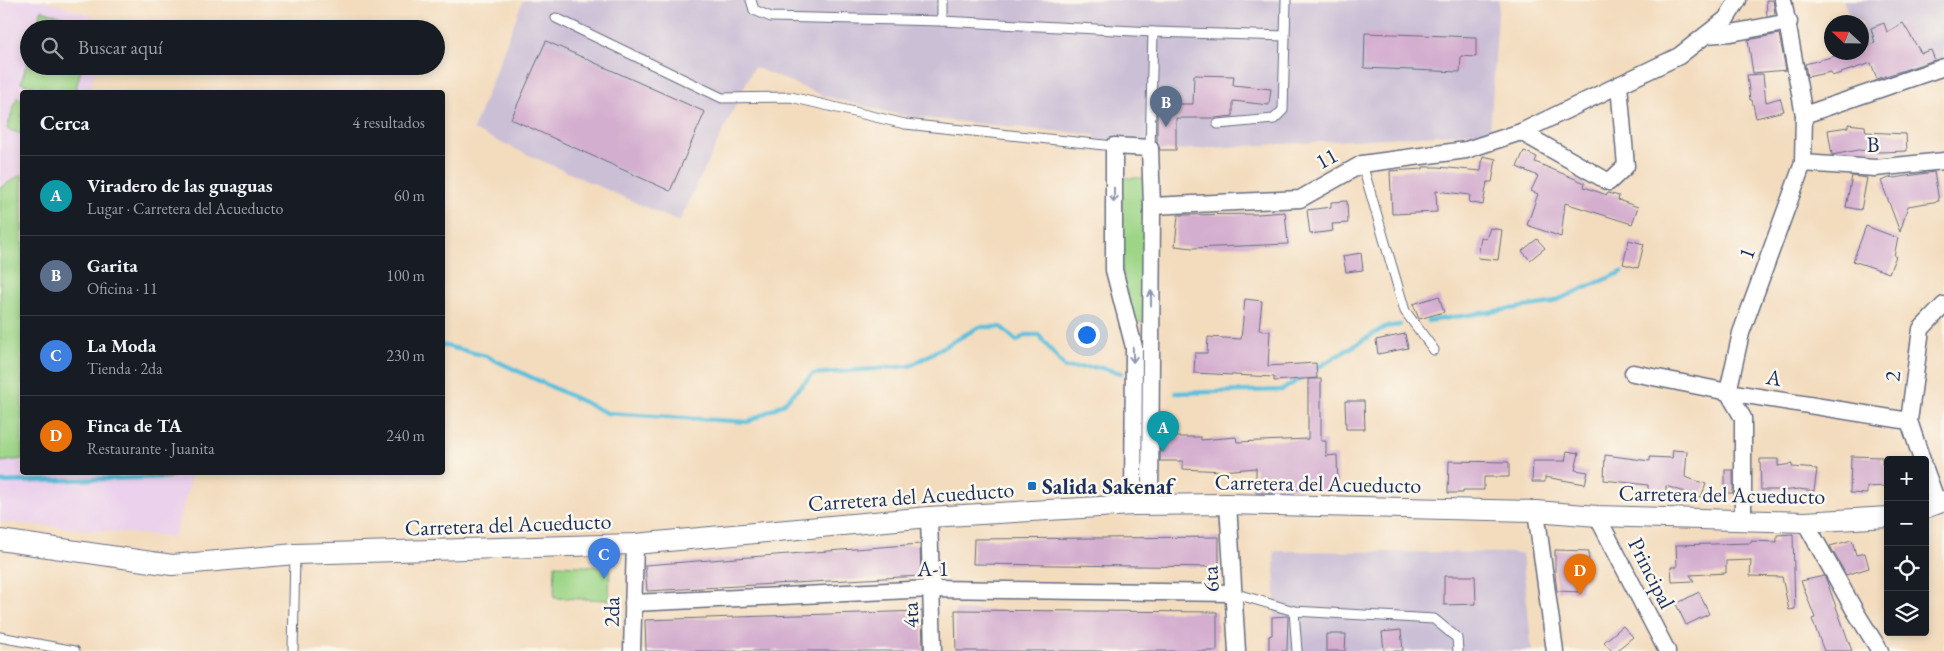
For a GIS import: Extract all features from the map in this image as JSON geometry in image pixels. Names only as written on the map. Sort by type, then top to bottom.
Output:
[{"type":"street","name":"11","points":[[1152,206],[1300,199],[1362,164],[1466,150],[1521,132],[1679,56],[1726,19],[1738,0]]},
{"type":"street","name":"1","points":[[1728,392],[1741,333],[1803,163],[1804,115],[1784,0]]},
{"type":"street","points":[[1706,35],[1788,22]]},
{"type":"street","points":[[1804,115],[1944,67]]},
{"type":"street","points":[[1521,132],[1609,182],[1626,166],[1619,86]]},
{"type":"street","points":[[1114,146],[1150,148],[1152,206],[1142,505],[1134,347],[1114,270],[1114,146]]},
{"type":"street","name":"B","points":[[1803,163],[1875,168],[1944,161]]},
{"type":"street","name":"2","points":[[1921,456],[1909,421],[1921,329],[1944,305]]},
{"type":"street","name":"A","points":[[1633,374],[1728,392],[1909,421]]},
{"type":"street","points":[[1728,392],[1743,418],[1743,520]]},
{"type":"street","points":[[1929,482],[1936,505]]},
{"type":"street","name":"Carretera del Acueducto","points":[[0,540],[172,565],[294,554],[634,544],[929,517],[1142,505],[1228,504],[1536,512],[1597,516],[1805,522],[1884,516]]},
{"type":"street","name":"6ta","points":[[1228,504],[1237,651]]},
{"type":"street","points":[[1536,512],[1555,651]]},
{"type":"street","name":"Principal","points":[[1597,516],[1667,651]]},
{"type":"street","name":"4ta","points":[[929,517],[933,651]]},
{"type":"street","points":[[1805,522],[1855,611],[1880,651]]},
{"type":"street","name":"2da","points":[[632,651],[634,544]]},
{"type":"street","name":"A-1","points":[[633,603],[931,590],[1233,593]]},
{"type":"lane","points":[[751,0],[754,10],[771,17],[942,21],[1153,32],[1285,36]]},
{"type":"lane","points":[[942,0],[942,21]]},
{"type":"lane","points":[[1218,124],[1274,119],[1283,110],[1286,0]]},
{"type":"lane","points":[[556,18],[722,98],[791,97],[905,124],[1114,146]]},
{"type":"lane","points":[[1150,148],[1153,32]]},
{"type":"lane","points":[[1362,164],[1405,311],[1434,350]]},
{"type":"lane","points":[[293,651],[294,554]]},
{"type":"lane","points":[[1233,593],[1294,611],[1434,619],[1457,638],[1458,651]]},
{"type":"lane","points":[[1294,611],[1297,651]]},
{"type":"lane","points":[[0,637],[75,651]]},
{"type":"shaded area","points":[[0,0],[43,0],[105,20],[20,20],[20,75],[94,75],[90,90],[20,90],[20,475],[192,475],[174,537],[0,522]]},
{"type":"shaded area","points":[[523,0],[1499,0],[1490,132],[1176,150],[1095,151],[1095,135],[904,116],[824,96],[754,67],[679,222],[473,130]]},
{"type":"shaded area","points":[[1843,0],[1944,0],[1944,60],[1877,86],[1867,60],[1869,60],[1869,15],[1849,15]]},
{"type":"shaded area","points":[[1274,551],[1522,553],[1532,651],[1276,651]]},
{"type":"green space","points":[[41,10],[76,20],[38,20]]},
{"type":"green space","points":[[23,75],[80,75],[76,90],[48,90],[21,83]]},
{"type":"green space","points":[[17,97],[20,98],[20,133],[7,129]]},
{"type":"green space","points":[[20,175],[20,459],[0,462],[0,188]]},
{"type":"green space","points":[[1122,178],[1146,178],[1144,322],[1140,323],[1133,318],[1121,266]]},
{"type":"green space","points":[[555,565],[610,567],[609,600],[554,598]]},
{"type":"building","points":[[1766,0],[1773,0],[1775,14],[1767,16]]},
{"type":"building","points":[[1884,23],[1887,32],[1903,23],[1921,53],[1931,50],[1935,60],[1877,79],[1871,63],[1832,76],[1831,72],[1807,77],[1805,64],[1824,59],[1869,60],[1869,45],[1875,43],[1871,28]]},
{"type":"building","points":[[1365,33],[1476,37],[1476,57],[1461,56],[1460,72],[1364,68]]},
{"type":"building","points":[[1779,34],[1786,70],[1753,73],[1748,40]]},
{"type":"building","points":[[546,41],[705,112],[670,191],[511,119]]},
{"type":"building","points":[[1763,74],[1766,102],[1780,98],[1784,111],[1756,118],[1752,100],[1750,100],[1747,75]]},
{"type":"building","points":[[1194,75],[1234,76],[1233,85],[1271,89],[1269,105],[1233,101],[1233,116],[1176,118],[1176,150],[1160,150],[1157,141],[1157,104],[1193,104]]},
{"type":"building","points":[[1848,124],[1865,126],[1866,132],[1906,134],[1907,151],[1880,152],[1858,150],[1832,155],[1828,130],[1848,127]]},
{"type":"building","points":[[1524,151],[1537,157],[1535,162],[1585,183],[1584,187],[1607,195],[1608,193],[1619,196],[1618,200],[1638,207],[1632,224],[1565,203],[1561,237],[1527,225],[1538,194],[1531,191],[1538,176],[1517,167]]},
{"type":"building","points":[[1483,156],[1496,159],[1492,182],[1487,182],[1483,205],[1469,202],[1470,195],[1436,191],[1437,212],[1392,214],[1390,171],[1438,167],[1481,171]]},
{"type":"building","points":[[1934,172],[1939,201],[1908,206],[1900,232],[1881,181],[1892,177]]},
{"type":"building","points":[[1852,176],[1867,178],[1861,210],[1846,207]]},
{"type":"building","points":[[1347,201],[1348,223],[1332,224],[1333,231],[1310,234],[1307,210],[1331,207],[1331,202]]},
{"type":"building","points":[[1285,212],[1288,244],[1193,248],[1175,246],[1178,215]]},
{"type":"building","points":[[1866,226],[1898,238],[1894,256],[1896,256],[1889,273],[1853,261]]},
{"type":"building","points":[[1490,228],[1502,230],[1498,260],[1478,258],[1481,237],[1486,239]]},
{"type":"building","points":[[1537,239],[1545,248],[1530,260],[1522,251]]},
{"type":"building","points":[[1629,240],[1644,244],[1638,268],[1623,264]]},
{"type":"building","points":[[1361,253],[1363,270],[1346,272],[1343,256]]},
{"type":"building","points":[[1439,296],[1444,312],[1419,319],[1413,304]]},
{"type":"building","points":[[1245,299],[1262,301],[1259,330],[1270,331],[1268,366],[1316,363],[1317,378],[1274,381],[1274,377],[1194,373],[1195,353],[1207,353],[1208,337],[1241,339]]},
{"type":"building","points":[[1405,334],[1408,348],[1378,354],[1376,340]]},
{"type":"building","points":[[1308,379],[1321,379],[1321,441],[1326,441],[1326,456],[1337,455],[1338,491],[1317,491],[1317,489],[1274,490],[1274,493],[1256,493],[1256,468],[1223,471],[1183,469],[1183,461],[1160,461],[1161,417],[1169,417],[1169,437],[1201,437],[1201,440],[1236,437],[1237,442],[1308,439]]},
{"type":"building","points":[[1345,401],[1364,401],[1365,429],[1346,429]]},
{"type":"building","points":[[1673,450],[1687,451],[1685,477],[1706,484],[1701,497],[1666,486],[1666,493],[1648,492],[1648,485],[1604,480],[1605,455],[1650,461],[1650,457],[1672,458]]},
{"type":"building","points":[[1567,451],[1579,453],[1575,470],[1588,472],[1585,484],[1545,477],[1545,482],[1532,482],[1533,461],[1565,461]]},
{"type":"building","points":[[1851,456],[1882,457],[1882,464],[1884,464],[1884,486],[1867,487],[1867,494],[1850,493]]},
{"type":"building","points":[[1760,459],[1778,459],[1778,466],[1792,464],[1792,467],[1817,469],[1814,491],[1799,489],[1782,491],[1761,490]]},
{"type":"building","points":[[1449,461],[1509,462],[1509,477],[1484,477],[1484,490],[1463,490],[1463,493],[1448,493]]},
{"type":"building","points":[[1725,470],[1733,470],[1733,493],[1725,493]]},
{"type":"building","points":[[1793,534],[1795,609],[1789,610],[1782,577],[1750,576],[1751,560],[1726,561],[1726,573],[1690,575],[1694,581],[1672,582],[1671,567],[1677,567],[1676,545],[1751,543],[1751,541],[1777,542],[1777,535]]},
{"type":"building","points":[[1219,537],[1219,567],[973,564],[974,539]]},
{"type":"building","points":[[1852,540],[1856,555],[1865,553],[1869,568],[1846,575],[1830,546]]},
{"type":"building","points":[[920,544],[921,576],[647,591],[645,565]]},
{"type":"building","points":[[1555,550],[1589,551],[1588,578],[1582,578],[1582,592],[1557,591]]},
{"type":"building","points":[[1444,576],[1475,576],[1476,604],[1444,605]]},
{"type":"building","points":[[1824,576],[1852,651],[1824,651],[1812,619],[1815,618],[1801,581]]},
{"type":"building","points":[[1699,592],[1709,614],[1686,625],[1676,604]]},
{"type":"building","points":[[955,610],[1217,612],[1217,651],[956,651]]},
{"type":"building","points":[[922,611],[923,651],[646,651],[645,620]]},
{"type":"building","points":[[1288,616],[1287,651],[1269,651],[1269,636],[1272,635],[1272,617]]},
{"type":"building","points":[[1623,626],[1633,637],[1616,651],[1612,651],[1604,642]]},
{"type":"building","points":[[1401,630],[1403,651],[1384,651],[1382,632]]},
{"type":"building","points":[[1326,634],[1346,634],[1345,651],[1326,651]]},
{"type":"waterway","points":[[1428,321],[1550,303],[1622,272]]},
{"type":"waterway","points":[[1312,371],[1385,327],[1400,325]]},
{"type":"waterway","points":[[445,346],[486,356],[607,413],[748,422],[783,404],[813,374],[910,366],[979,327],[1001,327],[1017,341],[1025,335],[1039,335],[1065,368],[1098,367],[1121,373]]},
{"type":"waterway","points":[[1176,393],[1282,390],[1303,377]]},
{"type":"waterway","points":[[0,482],[168,477],[172,475]]},
{"type":"place","name":"Garita","points":[[1166,127]]},
{"type":"place","name":"Viradero de las guaguas","points":[[1163,452]]},
{"type":"place","name":"Salida Sakenaf","points":[[1032,486]]},
{"type":"place","name":"La Moda","points":[[604,579]]},
{"type":"place","name":"Finca de TA","points":[[1580,595]]}]
